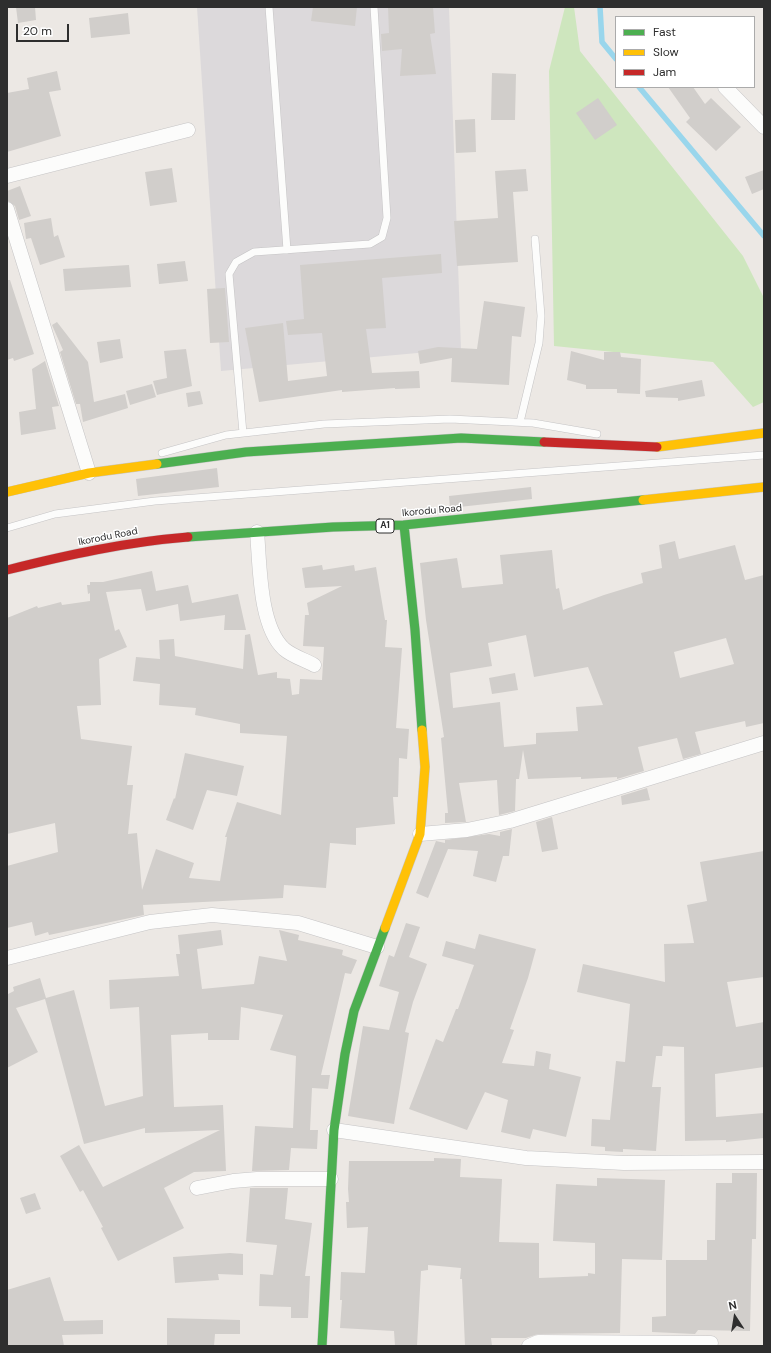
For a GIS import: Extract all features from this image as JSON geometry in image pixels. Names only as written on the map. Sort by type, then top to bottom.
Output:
[{"type":"main road","points":[[7,492],[89,473],[246,452],[461,438],[664,447],[764,433]]},
{"type":"main road","name":"Ikorodu Road","points":[[7,570],[64,556],[148,540],[257,532],[404,525],[764,489]]},
{"type":"main road","points":[[322,1346],[334,1130],[354,1011],[420,834],[425,767],[415,630],[404,525]]},
{"type":"street","points":[[726,88],[764,127]]},
{"type":"street","points":[[7,176],[188,130]]},
{"type":"street","points":[[7,209],[89,473]]},
{"type":"street","points":[[257,532],[265,617],[273,634],[284,650],[314,665]]},
{"type":"street","points":[[420,834],[467,830],[510,821],[764,743]]},
{"type":"street","points":[[7,958],[150,922],[212,915],[298,923],[378,947]]},
{"type":"street","points":[[334,1130],[526,1158],[624,1163],[764,1162]]},
{"type":"street","points":[[197,1188],[233,1181],[257,1179],[331,1179]]},
{"type":"street","points":[[529,1346],[538,1342],[711,1343]]},
{"type":"lane","points":[[269,7],[287,250]]},
{"type":"lane","points":[[243,433],[229,274],[236,262],[254,252],[370,244],[382,237],[387,218],[374,7]]},
{"type":"lane","points":[[520,422],[539,344],[541,316],[534,239]]},
{"type":"lane","points":[[89,473],[226,435],[324,424],[450,419],[533,423],[602,435]]},
{"type":"lane","points":[[610,437],[664,447]]},
{"type":"lane","points":[[7,528],[55,514],[155,501],[764,455]]},
{"type":"shaded area","points":[[197,7],[449,7],[461,349],[221,371]]},
{"type":"green space","points":[[565,7],[574,7],[580,51],[743,256],[764,298],[764,402],[753,407],[713,362],[554,346],[549,71]]},
{"type":"building","points":[[16,7],[35,7],[36,20],[18,23]]},
{"type":"building","points":[[313,7],[357,7],[355,26],[311,21]]},
{"type":"building","points":[[388,7],[433,7],[435,33],[430,34],[436,74],[400,76],[402,49],[382,51],[381,34],[389,33]]},
{"type":"building","points":[[128,13],[130,34],[91,38],[89,18]]},
{"type":"building","points":[[57,71],[61,90],[49,92],[61,136],[7,152],[7,93],[29,89],[27,78]]},
{"type":"building","points":[[492,73],[516,74],[515,120],[491,120]]},
{"type":"building","points":[[669,88],[694,88],[705,104],[711,98],[741,127],[716,151],[686,122],[690,118]]},
{"type":"building","points":[[598,98],[617,125],[595,140],[576,113]]},
{"type":"building","points":[[475,119],[476,152],[456,153],[455,120]]},
{"type":"building","points":[[172,168],[177,202],[150,206],[145,172]]},
{"type":"building","points":[[526,169],[528,191],[513,192],[518,262],[457,266],[454,221],[498,218],[495,171]]},
{"type":"building","points":[[764,170],[764,189],[752,194],[745,177]]},
{"type":"building","points":[[20,186],[31,216],[19,220],[15,206],[8,201],[7,191]]},
{"type":"building","points":[[51,218],[54,237],[58,235],[65,257],[40,265],[31,238],[26,239],[24,223]]},
{"type":"building","points":[[441,254],[442,273],[382,278],[386,328],[366,329],[372,373],[419,371],[420,388],[395,388],[342,392],[342,390],[259,402],[245,328],[283,323],[288,381],[327,376],[322,333],[288,335],[286,321],[304,319],[300,265]]},
{"type":"building","points":[[185,261],[188,281],[159,284],[157,264]]},
{"type":"building","points":[[129,265],[131,287],[65,291],[63,269]]},
{"type":"building","points":[[7,280],[10,280],[34,354],[14,361],[13,358],[7,360]]},
{"type":"building","points":[[225,288],[229,342],[210,343],[207,289]]},
{"type":"building","points":[[484,301],[525,307],[521,337],[512,336],[509,385],[451,382],[452,358],[420,364],[418,351],[438,347],[477,349]]},
{"type":"building","points":[[57,322],[88,362],[94,402],[125,394],[128,408],[83,422],[80,404],[76,404],[60,352],[63,350],[52,325]]},
{"type":"building","points":[[120,339],[123,358],[100,363],[97,342]]},
{"type":"building","points":[[186,349],[192,386],[157,395],[153,381],[167,378],[164,351]]},
{"type":"building","points":[[571,351],[604,360],[604,352],[620,352],[621,357],[641,359],[640,394],[617,393],[617,389],[586,389],[586,385],[567,380]]},
{"type":"building","points":[[45,361],[59,406],[52,407],[56,429],[21,435],[19,412],[36,409],[32,369]]},
{"type":"building","points":[[702,380],[705,396],[678,401],[678,398],[646,397],[645,391]]},
{"type":"building","points":[[152,384],[156,397],[130,405],[126,391]]},
{"type":"building","points":[[200,391],[203,404],[188,407],[186,393]]},
{"type":"building","points":[[217,468],[219,487],[138,496],[136,479]]},
{"type":"building","points":[[531,487],[532,499],[450,508],[449,496]]},
{"type":"building","points":[[675,541],[679,559],[735,545],[745,580],[764,575],[764,723],[746,727],[745,721],[695,732],[701,754],[683,759],[677,738],[638,747],[644,771],[617,779],[617,777],[581,779],[581,777],[528,779],[523,750],[519,779],[516,779],[515,811],[499,815],[497,780],[459,783],[466,822],[445,823],[445,813],[448,813],[441,738],[444,737],[426,620],[420,563],[457,558],[462,588],[503,584],[500,555],[552,550],[556,589],[559,588],[563,610],[643,583],[641,573],[662,568],[659,545]],"holes":[[[526,635],[534,677],[588,667],[603,705],[576,707],[578,731],[536,733],[536,744],[504,747],[500,702],[453,708],[450,673],[492,666],[488,643]],[[726,638],[734,664],[680,678],[674,652]]]},
{"type":"building","points":[[322,565],[323,570],[354,565],[355,571],[376,567],[385,620],[387,620],[385,647],[402,648],[396,728],[409,729],[407,759],[399,758],[398,797],[393,797],[395,824],[356,828],[356,845],[330,843],[326,888],[284,885],[283,898],[143,905],[144,915],[49,935],[48,932],[35,936],[32,922],[7,928],[7,866],[58,852],[55,823],[7,834],[7,618],[37,606],[38,608],[61,602],[62,605],[90,601],[90,593],[88,594],[87,585],[90,585],[90,582],[103,582],[152,571],[156,591],[188,585],[192,603],[238,594],[246,630],[224,630],[225,615],[180,621],[178,604],[146,611],[141,589],[106,592],[115,631],[119,629],[127,647],[99,659],[101,705],[77,706],[81,739],[132,746],[127,785],[133,785],[128,834],[137,833],[142,890],[156,849],[194,863],[189,878],[220,881],[227,837],[225,837],[237,802],[281,815],[287,736],[240,733],[240,724],[195,715],[196,708],[159,705],[160,684],[133,681],[136,657],[160,659],[159,640],[174,639],[175,656],[243,669],[245,635],[250,634],[258,675],[277,672],[277,678],[290,679],[292,695],[299,694],[300,679],[322,680],[324,647],[303,646],[305,615],[309,615],[307,603],[342,586],[305,588],[302,568]]},
{"type":"building","points":[[515,673],[518,690],[492,694],[489,678]]},
{"type":"building","points":[[185,753],[244,766],[237,796],[207,790],[193,830],[166,820],[174,798],[175,799]]},
{"type":"building","points":[[647,788],[650,800],[622,805],[621,796]]},
{"type":"building","points":[[552,817],[558,849],[542,852],[536,822]]},
{"type":"building","points":[[512,829],[509,856],[503,856],[496,882],[473,876],[478,851],[448,849],[428,898],[416,893],[436,841],[445,843],[445,840],[489,834],[500,836],[500,832]]},
{"type":"building","points":[[764,851],[764,977],[727,982],[736,1027],[764,1022],[764,1067],[715,1074],[716,1117],[764,1113],[764,1138],[726,1142],[726,1140],[685,1141],[684,1047],[663,1046],[662,1056],[656,1056],[652,1087],[661,1087],[656,1151],[623,1149],[623,1152],[605,1151],[605,1147],[591,1146],[592,1119],[610,1120],[616,1061],[625,1062],[630,1004],[577,992],[583,964],[665,982],[664,944],[694,943],[687,905],[707,901],[700,862]]},
{"type":"building","points":[[406,923],[420,927],[409,957],[427,964],[413,1002],[405,1032],[409,1033],[394,1124],[348,1116],[363,1026],[389,1030],[399,992],[379,986],[389,955],[394,957]]},
{"type":"building","points":[[221,930],[223,945],[197,949],[202,989],[254,984],[259,956],[287,961],[279,930],[299,935],[298,940],[343,950],[342,955],[357,960],[351,974],[345,973],[321,1075],[330,1075],[328,1089],[312,1088],[310,1130],[318,1130],[317,1149],[291,1148],[289,1170],[252,1171],[255,1126],[293,1128],[296,1056],[270,1050],[283,1015],[241,1007],[239,1040],[208,1040],[208,1033],[171,1035],[174,1107],[223,1105],[226,1171],[194,1172],[164,1188],[184,1228],[118,1261],[101,1228],[103,1227],[83,1190],[80,1192],[60,1156],[79,1145],[103,1187],[220,1130],[145,1133],[145,1128],[84,1144],[45,999],[16,1008],[38,1052],[7,1068],[7,991],[8,994],[14,991],[13,987],[40,978],[46,998],[74,990],[105,1106],[143,1096],[139,1007],[110,1009],[109,980],[179,976],[176,954],[180,954],[178,935]]},
{"type":"building","points":[[479,934],[536,949],[528,978],[510,1029],[514,1030],[502,1063],[534,1066],[536,1051],[551,1054],[549,1069],[581,1077],[566,1137],[533,1129],[530,1139],[501,1132],[508,1100],[485,1092],[467,1130],[409,1109],[436,1039],[443,1042],[456,1009],[458,1009],[474,965],[442,956],[446,941],[475,949]]},
{"type":"building","points":[[434,1158],[461,1159],[460,1177],[502,1179],[499,1242],[539,1243],[539,1278],[588,1276],[588,1273],[595,1274],[595,1243],[553,1241],[556,1184],[597,1186],[597,1178],[665,1180],[662,1260],[622,1259],[620,1333],[538,1334],[526,1338],[491,1338],[492,1346],[465,1346],[462,1279],[460,1279],[461,1268],[428,1265],[428,1270],[421,1271],[417,1346],[395,1346],[394,1331],[340,1328],[342,1300],[340,1300],[341,1272],[365,1273],[368,1227],[347,1228],[346,1202],[349,1202],[349,1161],[434,1161]]},
{"type":"building","points":[[732,1173],[757,1173],[756,1239],[752,1239],[750,1331],[698,1330],[695,1334],[652,1332],[652,1317],[666,1316],[666,1260],[707,1260],[707,1240],[715,1240],[716,1183],[732,1183]]},
{"type":"building","points":[[250,1188],[288,1188],[285,1219],[312,1223],[305,1276],[310,1276],[308,1318],[291,1318],[291,1307],[259,1306],[260,1274],[273,1275],[277,1245],[246,1242]]},
{"type":"building","points":[[35,1193],[41,1209],[26,1214],[20,1198]]},
{"type":"building","points":[[230,1253],[243,1254],[243,1275],[218,1274],[219,1280],[175,1283],[173,1257]]},
{"type":"building","points":[[50,1277],[64,1321],[103,1320],[103,1334],[62,1335],[64,1346],[7,1346],[7,1290]]},
{"type":"building","points":[[167,1318],[240,1320],[240,1334],[215,1334],[214,1346],[167,1346]]},
{"type":"waterway","points":[[600,7],[602,42],[615,58]]},
{"type":"waterway","points":[[640,88],[764,236]]},
{"type":"traffic: fast","points":[[157,464],[246,452],[461,438],[544,442]]},
{"type":"traffic: fast","points":[[188,537],[333,527],[404,525],[643,500]]},
{"type":"traffic: fast","points":[[404,525],[415,630],[422,730]]},
{"type":"traffic: fast","points":[[322,1346],[334,1130],[345,1054],[354,1011],[385,928]]},
{"type":"traffic: slow","points":[[657,447],[764,433]]},
{"type":"traffic: slow","points":[[7,492],[89,473],[157,464]]},
{"type":"traffic: slow","points":[[643,500],[764,487]]},
{"type":"traffic: slow","points":[[385,928],[420,834],[425,767],[422,730]]},
{"type":"traffic: jam","points":[[544,442],[657,447]]},
{"type":"traffic: jam","points":[[7,570],[97,550],[142,542],[188,537]]}]
